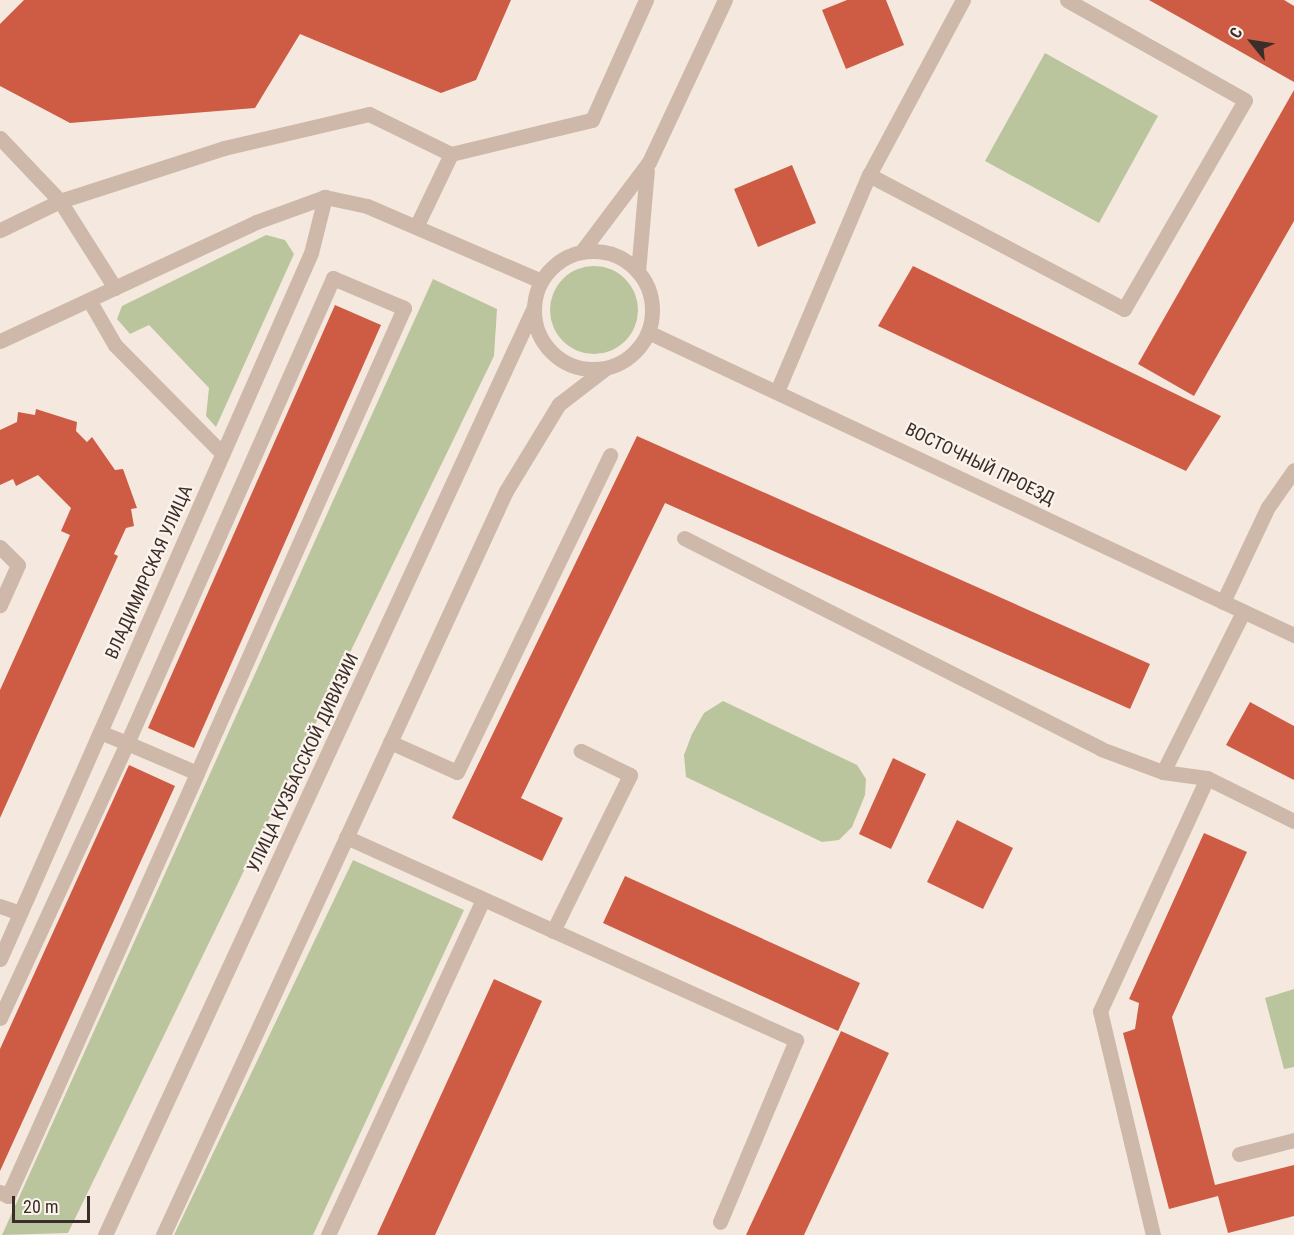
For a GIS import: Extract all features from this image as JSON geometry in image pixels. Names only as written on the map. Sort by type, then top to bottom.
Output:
[{"type":"street","points":[[0,230],[60,201],[224,148],[369,114],[451,153],[592,120],[646,0]]},
{"type":"street","points":[[0,341],[115,288],[325,197],[367,206],[541,281],[558,262],[582,251],[649,162],[725,0]]},
{"type":"street","points":[[778,389],[869,175],[963,0]]},
{"type":"street","points":[[869,175],[1124,309],[1245,100],[1067,0]]},
{"type":"street","points":[[0,138],[60,201],[115,288]]},
{"type":"street","points":[[416,227],[451,153]]},
{"type":"street","points":[[638,272],[649,162]]},
{"type":"street","name":"ВЛАДИМИРСКАЯ УЛИЦА","points":[[0,959],[310,253],[325,197]]},
{"type":"street","points":[[163,1235],[390,742],[531,446],[559,404],[606,368],[638,349],[648,332],[651,296],[638,272],[616,255],[582,251]]},
{"type":"street","points":[[0,1018],[127,743],[333,278],[404,308],[8,1196],[0,1192]]},
{"type":"street","name":"УЛИЦА КУЗБАССКОЙ ДИВИЗИИ","points":[[105,1235],[534,307],[541,281]]},
{"type":"street","points":[[89,300],[115,345],[223,454]]},
{"type":"street","name":"УЛИЦА КУЗБАССКОЙ ДИВИЗИИ","points":[[534,307],[541,337],[552,353],[568,364],[606,368]]},
{"type":"street","name":"ВОСТОЧНЫЙ ПРОЕЗД","points":[[648,332],[778,389],[1294,635]]},
{"type":"street","points":[[390,742],[457,772],[610,455]]},
{"type":"street","points":[[1223,602],[1268,507],[1294,470]]},
{"type":"street","points":[[684,538],[1101,749],[1163,772],[1207,778],[1294,821]]},
{"type":"street","points":[[0,547],[18,565],[0,604]]},
{"type":"street","points":[[1163,772],[1244,612]]},
{"type":"street","points":[[100,732],[197,773]]},
{"type":"street","points":[[554,931],[630,775],[581,752]]},
{"type":"street","points":[[1153,1235],[1100,1011],[1207,778]]},
{"type":"street","points":[[346,837],[482,901],[796,1040],[720,1222]]},
{"type":"street","points":[[328,1235],[482,901]]},
{"type":"street","points":[[0,906],[20,913]]},
{"type":"street","points":[[1239,1154],[1294,1140]]},
{"type":"green space","points":[[1045,53],[1158,116],[1099,223],[985,161]]},
{"type":"green space","points":[[266,235],[285,240],[294,254],[216,427],[206,416],[209,388],[149,325],[130,334],[117,319],[122,306]]},
{"type":"green space","points":[[594,266],[611,269],[625,279],[635,293],[638,310],[635,327],[625,341],[611,351],[594,354],[577,351],[563,341],[553,327],[550,310],[553,293],[563,279],[577,269]]},
{"type":"green space","points":[[433,279],[497,309],[494,356],[68,1233],[2,1235]]},
{"type":"green space","points":[[723,701],[857,765],[866,779],[865,795],[852,827],[839,840],[822,842],[686,777],[684,755],[692,734],[704,713]]},
{"type":"green space","points":[[353,860],[464,910],[313,1235],[174,1235]]},
{"type":"green space","points":[[1294,989],[1294,1067],[1284,1069],[1265,998]]},
{"type":"building","points":[[24,0],[511,0],[476,80],[441,93],[300,34],[255,108],[70,123],[0,86],[0,24]]},
{"type":"building","points":[[847,0],[886,0],[904,45],[846,69],[822,10]]},
{"type":"building","points":[[1149,0],[1284,0],[1294,6],[1294,82]]},
{"type":"building","points":[[1294,90],[1294,221],[1194,396],[1138,364]]},
{"type":"building","points":[[792,165],[816,223],[758,247],[734,189]]},
{"type":"building","points":[[913,266],[1221,416],[1186,471],[878,326]]},
{"type":"building","points":[[335,305],[381,325],[194,748],[148,728]]},
{"type":"building","points":[[36,409],[77,422],[76,431],[87,442],[92,437],[115,470],[123,469],[137,508],[131,509],[134,526],[126,528],[114,554],[118,556],[0,818],[0,690],[70,535],[61,531],[71,508],[38,475],[16,486],[13,479],[0,485],[0,430],[17,422],[18,412],[35,415]]},
{"type":"building","points":[[637,436],[1150,664],[1130,709],[665,503],[521,798],[563,818],[542,861],[452,818]]},
{"type":"building","points":[[1250,702],[1294,726],[1294,780],[1226,745]]},
{"type":"building","points":[[893,758],[926,774],[891,849],[859,834]]},
{"type":"building","points":[[129,765],[175,786],[0,1171],[0,1049]]},
{"type":"building","points":[[957,820],[1013,848],[983,909],[927,882]]},
{"type":"building","points":[[1204,833],[1247,852],[1172,1017],[1215,1185],[1294,1165],[1294,1216],[1228,1233],[1218,1196],[1169,1209],[1123,1033],[1135,1029],[1139,1003],[1129,999]]},
{"type":"building","points":[[625,876],[860,983],[838,1031],[603,923]]},
{"type":"building","points":[[494,979],[542,1001],[435,1235],[377,1235]]},
{"type":"building","points":[[841,1031],[889,1053],[804,1235],[746,1235]]}]
